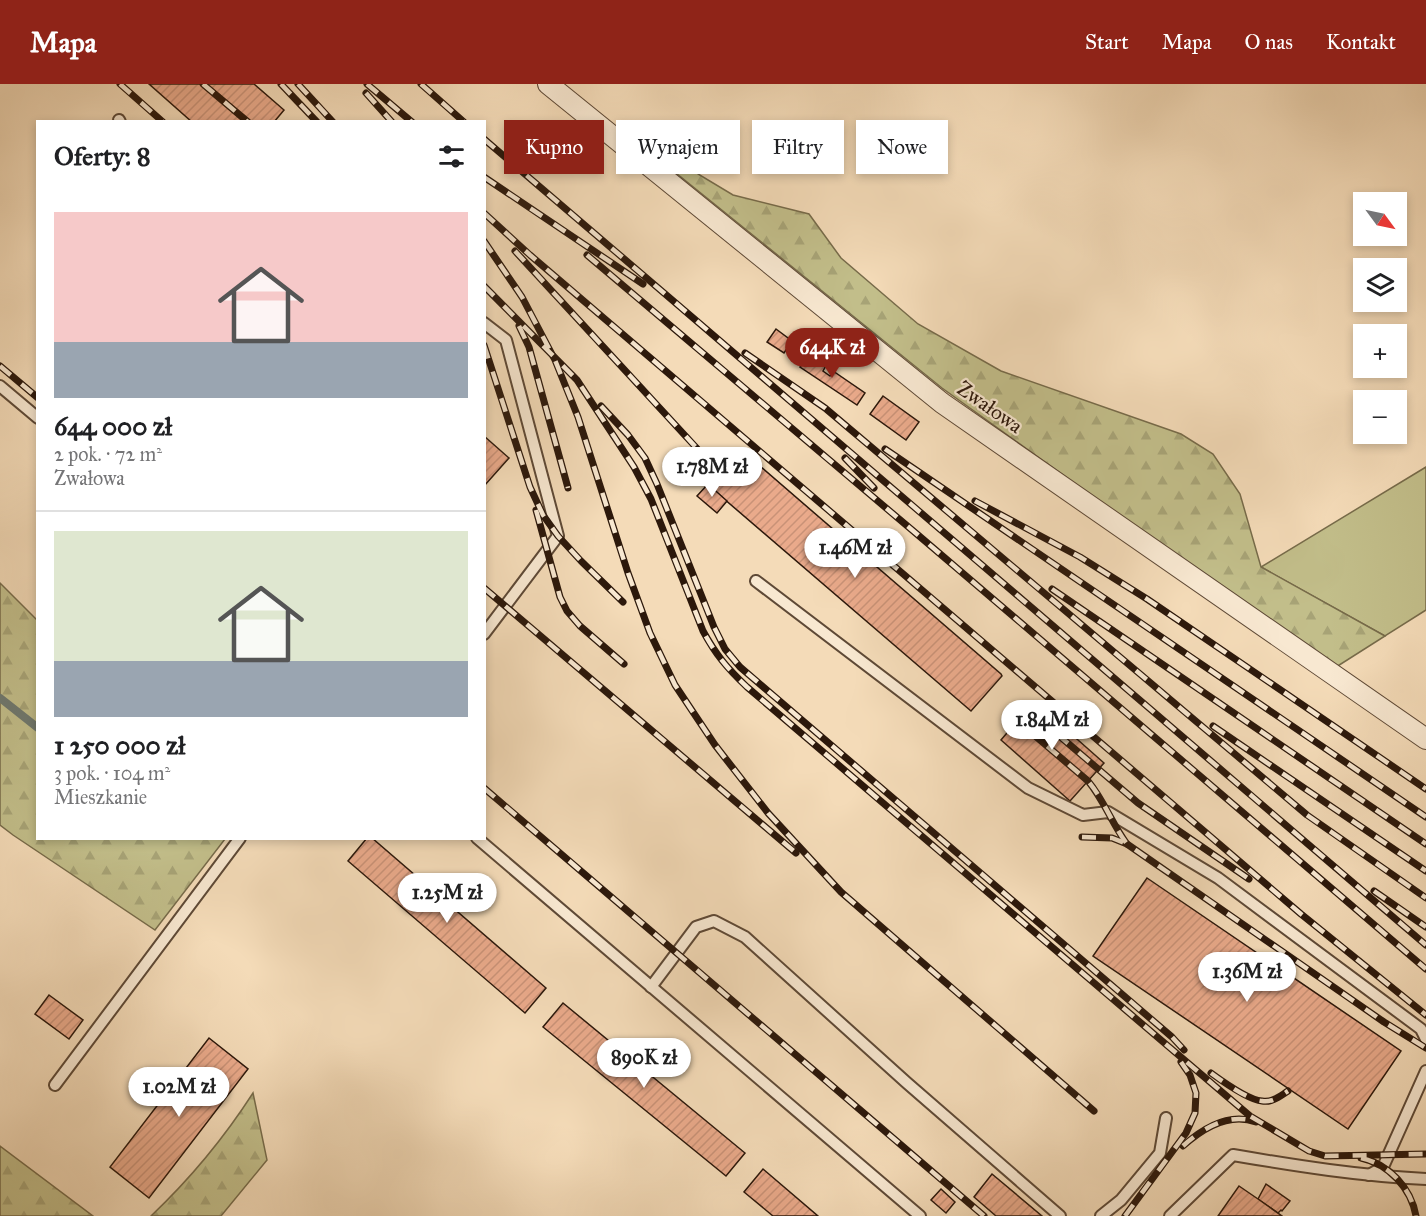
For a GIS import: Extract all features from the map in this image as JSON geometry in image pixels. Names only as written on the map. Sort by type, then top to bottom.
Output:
[{"type":"street","name":"Zwałowa","points":[[548,84],[942,404],[1426,740]]},
{"type":"lane","points":[[486,325],[506,340],[558,536],[486,631]]},
{"type":"lane","points":[[0,386],[36,416]]},
{"type":"lane","points":[[756,581],[1028,788],[1083,815],[1108,812],[1218,878],[1421,1029],[1426,1039]]},
{"type":"lane","points":[[55,1085],[239,840]]},
{"type":"lane","points":[[479,840],[920,1216]]},
{"type":"lane","points":[[651,987],[696,927],[714,921],[745,937],[907,1083],[1060,1216]]},
{"type":"lane","points":[[1369,1175],[1383,1167],[1426,1071]]},
{"type":"lane","points":[[1101,1216],[1121,1200],[1160,1153],[1166,1118]]},
{"type":"lane","points":[[1170,1216],[1233,1155],[1369,1175],[1426,1179]]},
{"type":"green space","points":[[677,174],[698,174],[733,195],[809,214],[841,258],[918,324],[1001,371],[1181,434],[1213,454],[1240,494],[1261,567],[1385,636],[1333,669],[942,388]]},
{"type":"green space","points":[[1426,467],[1426,610],[1385,636],[1261,567]]},
{"type":"green space","points":[[0,583],[36,619],[36,840],[224,840],[155,930],[0,825]]},
{"type":"green space","points":[[253,1093],[267,1160],[221,1216],[151,1216],[206,1158]]},
{"type":"green space","points":[[0,1146],[93,1216],[0,1216]]},
{"type":"building","points":[[149,84],[254,84],[284,110],[276,120],[190,120]]},
{"type":"building","points":[[776,329],[792,341],[784,353],[767,342]]},
{"type":"building","points":[[811,352],[827,364],[823,371],[830,376],[833,371],[865,393],[857,405],[800,367]]},
{"type":"building","points":[[883,396],[919,422],[906,440],[870,414]]},
{"type":"building","points":[[486,438],[509,458],[486,484]]},
{"type":"building","points":[[739,448],[1001,674],[1002,676],[971,711],[709,486],[709,483]]},
{"type":"building","points":[[708,484],[727,501],[717,513],[697,496]]},
{"type":"building","points":[[1034,701],[1104,763],[1070,801],[1001,740]]},
{"type":"building","points":[[365,840],[374,840],[546,988],[525,1013],[348,861]]},
{"type":"building","points":[[1147,878],[1401,1051],[1348,1129],[1093,956]]},
{"type":"building","points":[[49,995],[83,1020],[69,1039],[35,1014]]},
{"type":"building","points":[[563,1003],[745,1153],[726,1176],[543,1027]]},
{"type":"building","points":[[209,1038],[248,1069],[149,1198],[110,1167]]},
{"type":"building","points":[[763,1169],[818,1216],[773,1216],[744,1192]]},
{"type":"building","points":[[992,1174],[1042,1216],[996,1216],[974,1197]]},
{"type":"building","points":[[1266,1184],[1290,1201],[1278,1213],[1258,1199]]},
{"type":"building","points":[[1239,1186],[1258,1199],[1282,1216],[1218,1216]]},
{"type":"building","points":[[941,1189],[955,1202],[946,1213],[931,1200]]},
{"type":"waterway","points":[[0,698],[36,726]]},
{"type":"railway","points":[[120,84],[161,120]]},
{"type":"railway","points":[[203,84],[246,120]]},
{"type":"railway","points":[[281,84],[315,120]]},
{"type":"railway","points":[[298,84],[331,120]]},
{"type":"railway","points":[[367,84],[410,120]]},
{"type":"railway","points":[[421,84],[462,120]]},
{"type":"railway","points":[[366,93],[390,120]]},
{"type":"railway","points":[[486,141],[1426,945]]},
{"type":"railway","points":[[486,178],[643,284]]},
{"type":"railway","points":[[486,215],[530,255],[1301,914],[1426,1015]]},
{"type":"railway","points":[[486,244],[522,297],[555,360],[578,417],[628,573],[650,633],[675,685],[715,745],[768,813],[841,892],[1094,1111]]},
{"type":"railway","points":[[515,251],[703,455]]},
{"type":"railway","points":[[587,255],[1426,969]]},
{"type":"railway","points":[[486,288],[577,380],[634,467],[651,499],[703,631],[722,661],[747,687],[1250,1116],[1309,1151],[1325,1156],[1426,1154]]},
{"type":"railway","points":[[519,326],[529,347],[568,488]]},
{"type":"railway","points":[[486,351],[530,487],[543,515],[558,536],[623,602]]},
{"type":"railway","points":[[745,353],[825,408],[1307,815],[1426,898]]},
{"type":"railway","points":[[0,366],[36,396]]},
{"type":"railway","points":[[601,406],[628,435],[645,458],[714,627],[725,649],[740,667],[1172,1037],[1184,1050]]},
{"type":"railway","points":[[885,449],[1426,817]]},
{"type":"railway","points":[[845,458],[874,488]]},
{"type":"railway","points":[[975,501],[1080,557],[1147,599],[1426,789]]},
{"type":"railway","points":[[536,510],[560,597],[567,611],[580,626],[624,664]]},
{"type":"railway","points":[[1052,589],[1426,844]]},
{"type":"railway","points":[[486,590],[796,853]]},
{"type":"railway","points":[[1036,716],[1138,803],[1249,879]]},
{"type":"railway","points":[[1213,726],[1426,871]]},
{"type":"railway","points":[[1026,728],[1088,781],[1127,844]]},
{"type":"railway","points":[[486,790],[984,1216]]},
{"type":"railway","points":[[1082,837],[1112,838],[1127,844],[1384,1022],[1426,1048]]},
{"type":"railway","points":[[1374,891],[1426,927]]},
{"type":"railway","points":[[1125,1216],[1186,1133],[1195,1113],[1196,1093],[1190,1075],[1181,1062]]},
{"type":"railway","points":[[1211,1073],[1235,1090],[1256,1100],[1269,1101],[1288,1091]]},
{"type":"railway","points":[[1183,1146],[1199,1133],[1226,1120],[1246,1119],[1256,1122]]},
{"type":"railway","points":[[1361,1158],[1381,1166],[1397,1179],[1409,1196],[1416,1216]]}]
